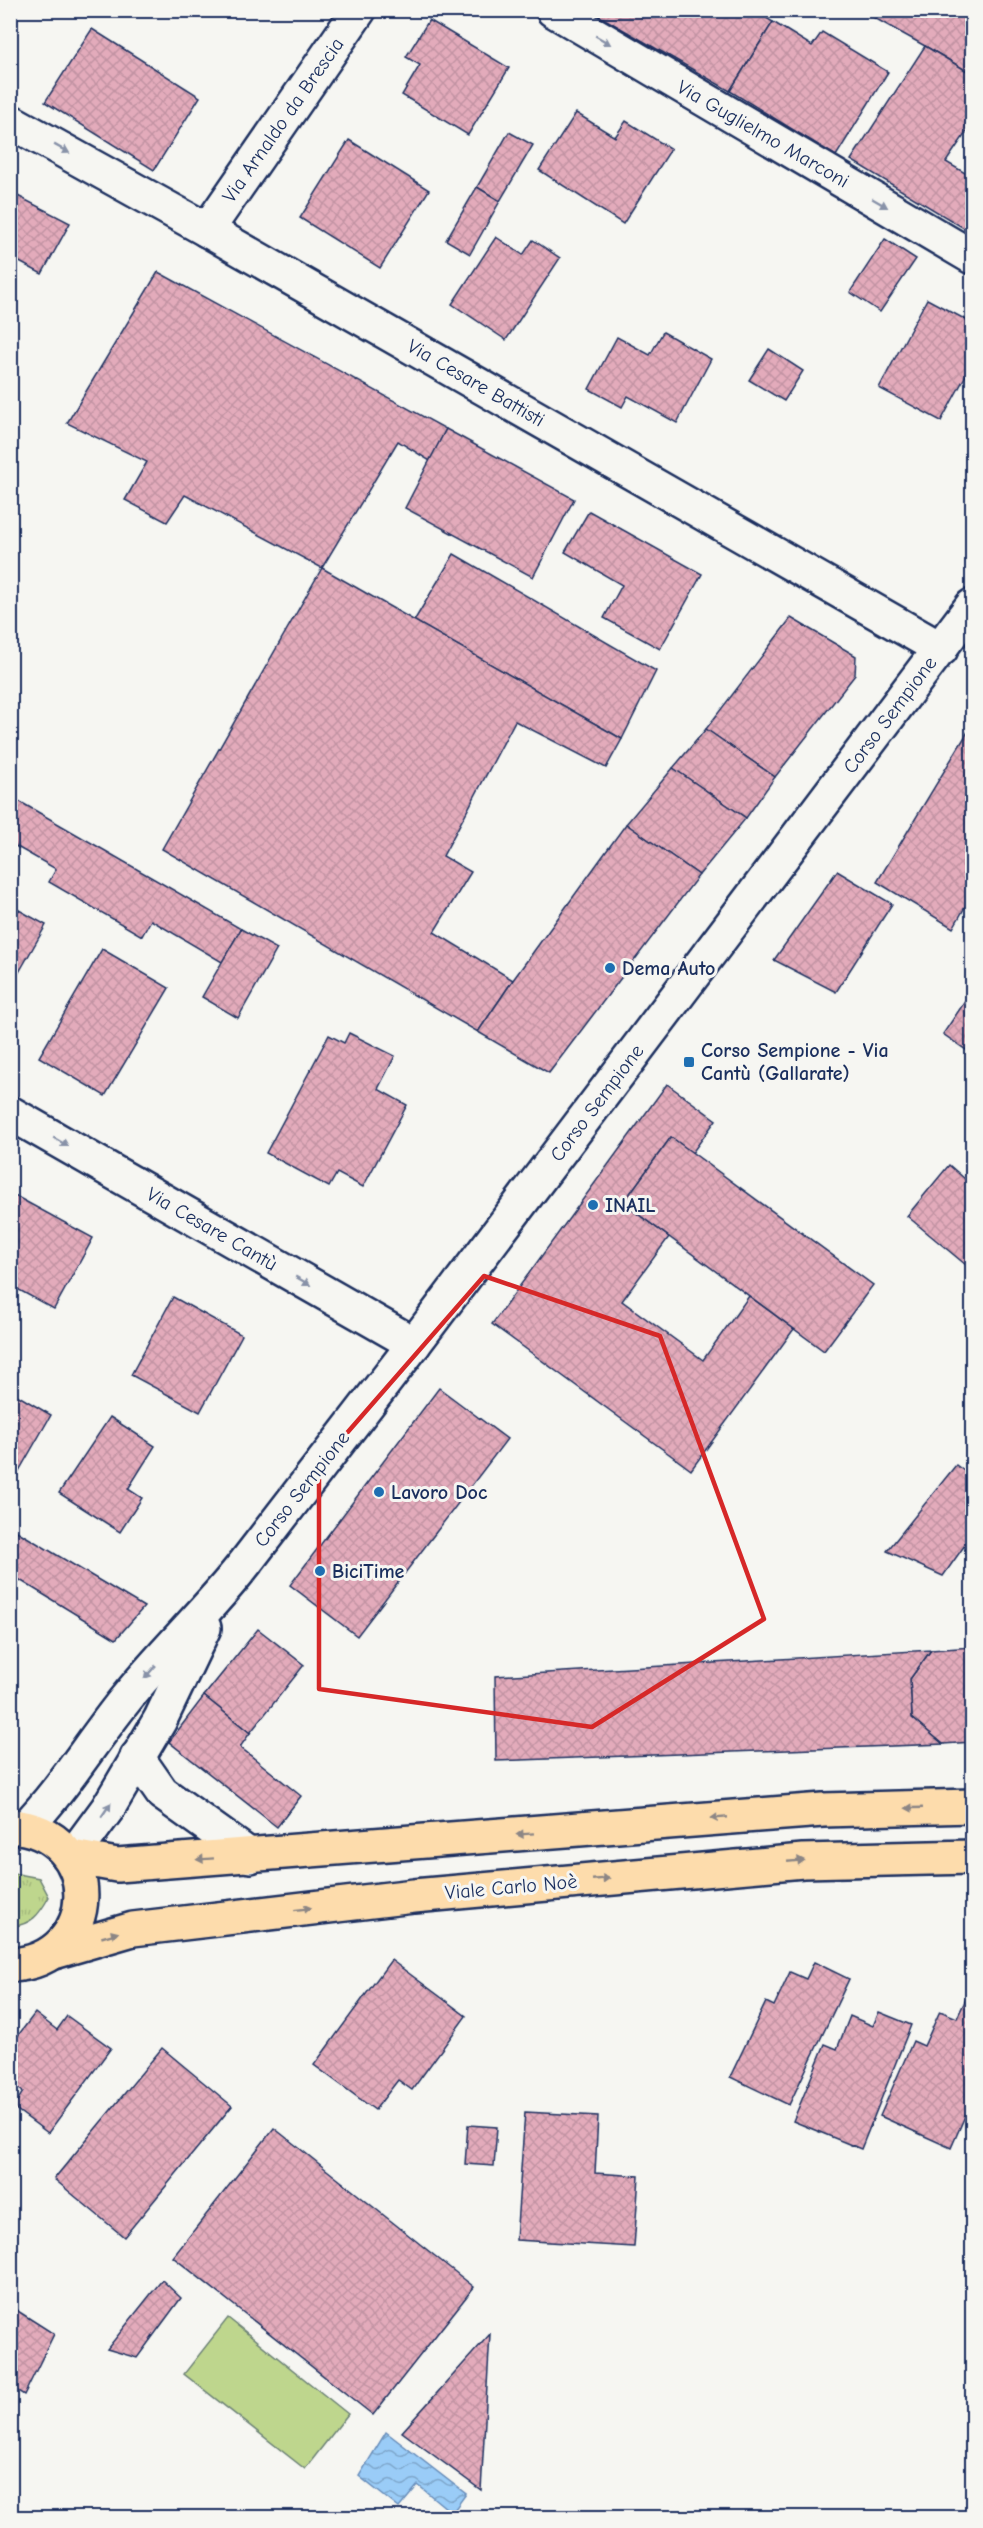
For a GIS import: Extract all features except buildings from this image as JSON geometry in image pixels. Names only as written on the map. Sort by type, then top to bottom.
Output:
[{"type":"main road","points":[[18,1827],[48,1836],[72,1857],[117,1865],[823,1810],[972,1806]]},
{"type":"main road","points":[[54,1952],[77,1923],[82,1893],[72,1857]]},
{"type":"main road","name":"Viale Carlo Noè","points":[[10,1965],[36,1962],[54,1952],[133,1929],[414,1896],[803,1861],[972,1857]]},
{"type":"street","name":"Via Arnaldo da Brescia","points":[[207,230],[359,10]]},
{"type":"street","name":"Via Guglielmo Marconi","points":[[553,10],[972,257]]},
{"type":"street","name":"Via Cesare Battisti","points":[[10,120],[941,648]]},
{"type":"street","name":"Corso Sempione","points":[[18,1827],[67,1779],[124,1701],[218,1598],[414,1344],[972,606]]},
{"type":"street","name":"Via Cesare Cantù","points":[[10,1113],[414,1344]]},
{"type":"street","name":"Corso Sempione","points":[[72,1857],[108,1808],[160,1720],[218,1598]]},
{"type":"street","points":[[138,1757],[162,1793],[250,1856]]},
{"type":"highlighted area","points":[[484,1276],[660,1336],[764,1619],[592,1727],[319,1689],[319,1465]]},
{"type":"green space","points":[[11,1875],[39,1878],[49,1897],[34,1918],[24,1924],[11,1927]]},
{"type":"green space","points":[[228,2318],[348,2414],[305,2469],[184,2374]]},
{"type":"water","points":[[386,2432],[466,2494],[452,2513],[418,2485],[399,2508],[359,2476]]},
{"type":"place","name":"Dema Auto","points":[[610,968]]},
{"type":"place","name":"Corso Sempione - Via Cantù (Gallarate)","points":[[689,1062]]},
{"type":"place","name":"INAIL","points":[[593,1205]]},
{"type":"place","name":"Lavoro Doc","points":[[379,1492]]},
{"type":"place","name":"BiciTime","points":[[320,1571]]}]
